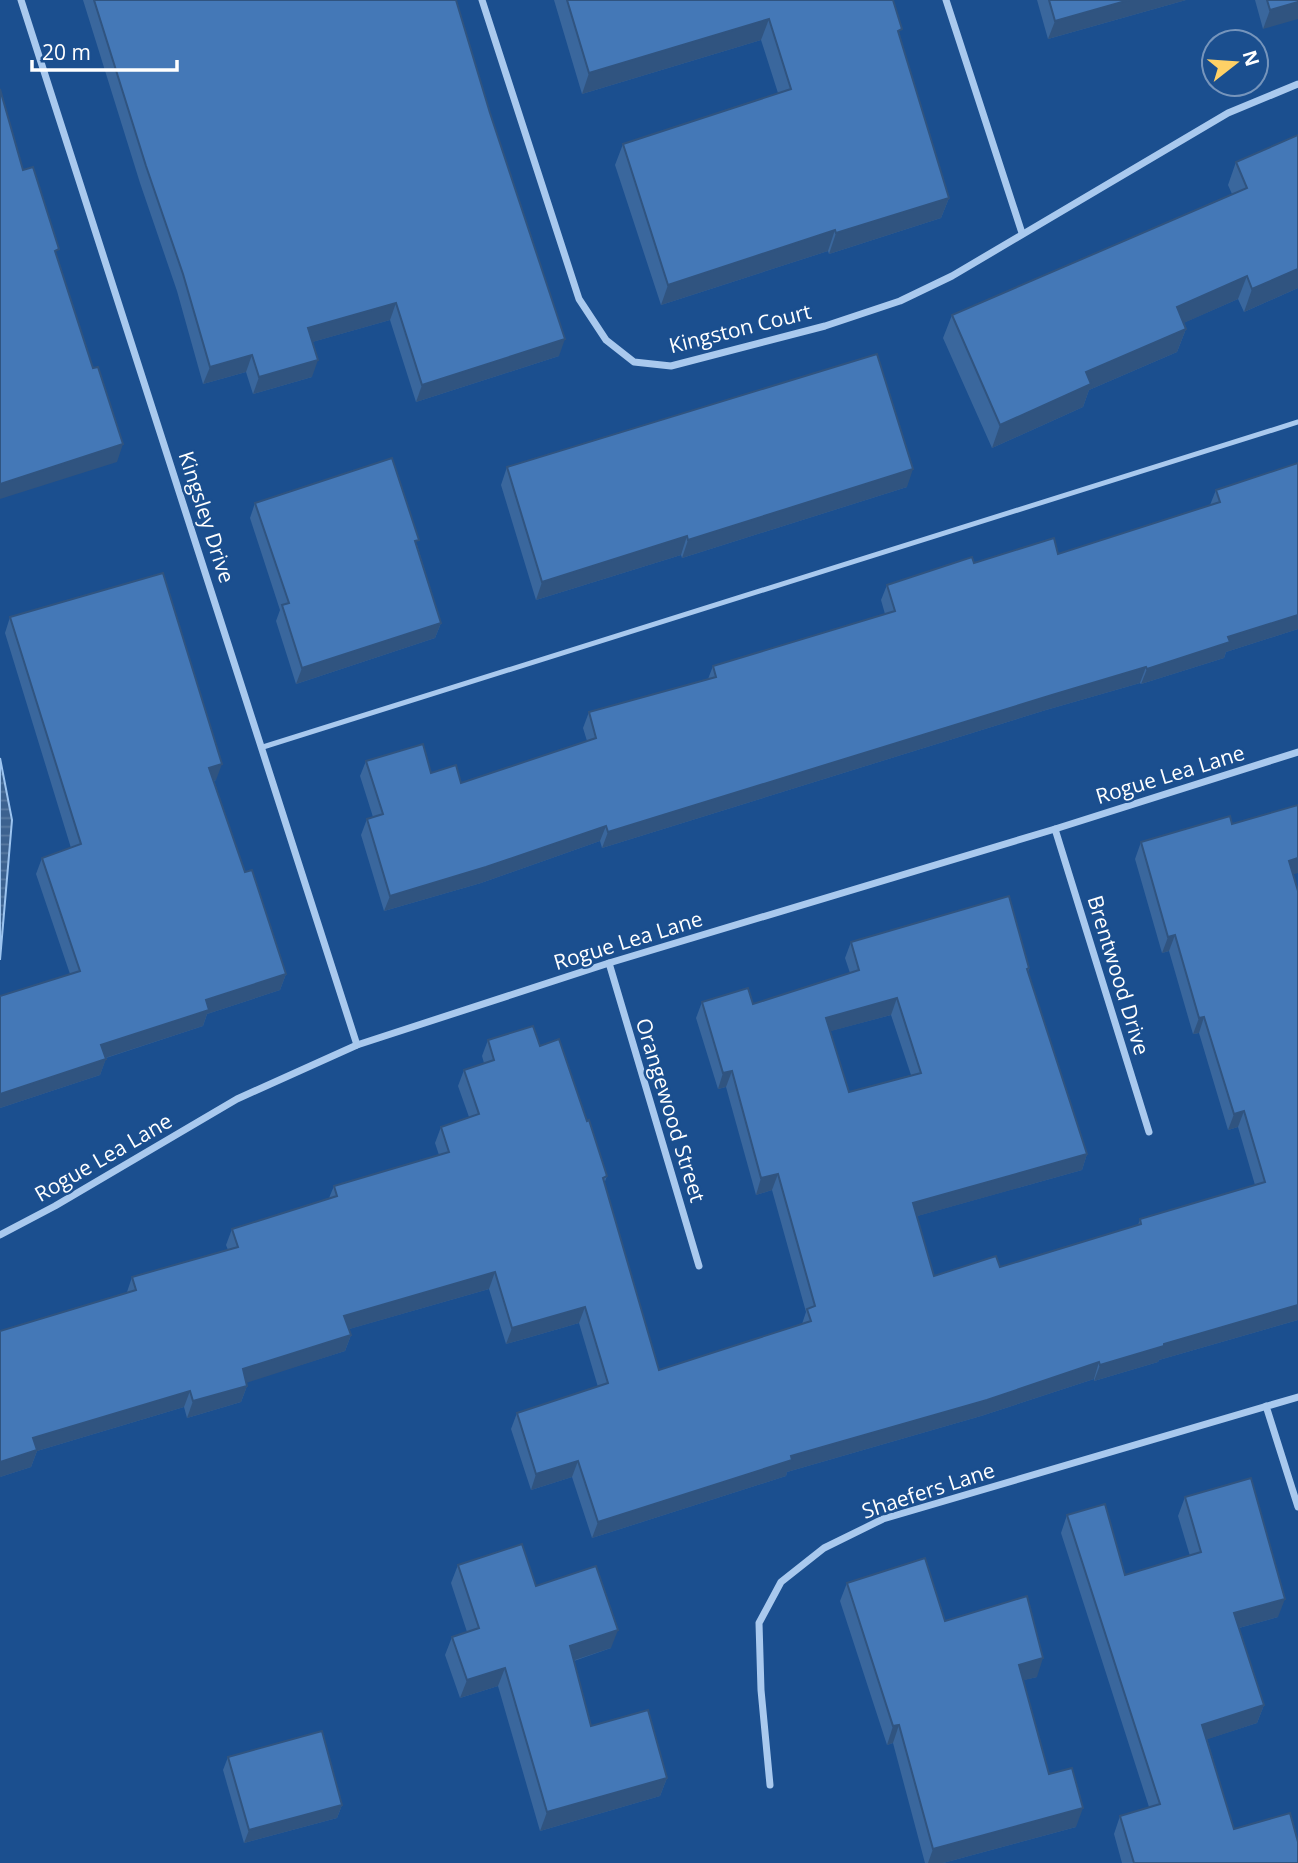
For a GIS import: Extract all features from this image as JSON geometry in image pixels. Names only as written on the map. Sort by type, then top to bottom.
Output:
[{"type":"street","name":"Kingsley Drive","points":[[21,0],[357,1045]]},
{"type":"street","name":"Kingston Court","points":[[482,0],[579,299],[606,340],[634,362],[671,366],[825,326],[900,301],[952,276],[1228,113],[1298,84]]},
{"type":"street","points":[[946,0],[1022,233]]},
{"type":"street","name":"Rogue Lea Lane","points":[[0,1236],[237,1099],[357,1045],[609,963],[1055,829],[1298,752]]},
{"type":"street","name":"Brentwood Drive","points":[[1055,829],[1149,1132]]},
{"type":"street","name":"Orangewood Street","points":[[609,963],[699,1266]]},
{"type":"street","name":"Shaefers Lane","points":[[770,1785],[761,1690],[759,1623],[780,1582],[824,1548],[883,1519],[1298,1396]]},
{"type":"street","points":[[1266,1406],[1298,1507]]},
{"type":"lane","points":[[263,747],[1298,422]]},
{"type":"water","points":[[0,758],[12,820],[0,960]]},
{"type":"building","points":[[94,0],[456,0],[490,113],[565,339],[422,385],[396,303],[308,328],[318,360],[259,377],[252,355],[210,367],[183,274]]},
{"type":"building","points":[[567,0],[893,0],[902,29],[898,31],[949,198],[836,233],[835,230],[668,285],[623,144],[791,89],[769,19],[589,73]]},
{"type":"building","points":[[1049,0],[1129,0],[1055,21]]},
{"type":"building","points":[[1267,0],[1298,0],[1298,2],[1270,10]]},
{"type":"building","points":[[0,89],[23,170],[33,167],[59,249],[55,251],[93,368],[98,367],[123,444],[0,484]]},
{"type":"building","points":[[1298,135],[1298,269],[1252,289],[1247,276],[1177,307],[1186,329],[1086,372],[1091,384],[1000,425],[952,315],[1247,188],[1236,162]]},
{"type":"building","points":[[877,354],[913,469],[688,540],[687,536],[542,582],[507,467]]},
{"type":"building","points":[[392,458],[419,540],[415,541],[441,623],[302,668],[282,605],[289,603],[255,503]]},
{"type":"building","points":[[1298,463],[1298,615],[1228,637],[1230,642],[1147,669],[1146,667],[1052,695],[608,832],[606,826],[390,896],[367,819],[383,814],[366,761],[423,744],[431,773],[456,765],[461,783],[596,738],[589,712],[716,677],[713,666],[895,611],[887,585],[972,557],[974,563],[1054,538],[1058,554],[1220,502],[1216,490]]},
{"type":"building","points":[[163,573],[222,764],[209,768],[245,872],[252,870],[286,974],[206,1000],[209,1010],[101,1045],[106,1059],[0,1094],[0,996],[80,971],[42,858],[81,844],[10,617]]},
{"type":"building","points":[[1298,805],[1298,858],[1289,861],[1298,891],[1298,1305],[1100,1365],[1099,1362],[987,1400],[791,1456],[792,1460],[598,1522],[578,1461],[536,1474],[517,1413],[608,1383],[585,1307],[512,1328],[495,1272],[344,1316],[351,1335],[243,1369],[247,1386],[193,1401],[190,1391],[33,1438],[37,1450],[0,1462],[0,1331],[136,1290],[132,1277],[238,1247],[232,1229],[337,1196],[334,1186],[449,1152],[441,1127],[479,1114],[464,1070],[494,1060],[488,1040],[533,1026],[540,1046],[559,1039],[587,1121],[589,1120],[607,1176],[603,1178],[659,1370],[811,1321],[807,1309],[815,1306],[778,1174],[761,1178],[732,1071],[723,1073],[702,1002],[748,988],[753,1004],[859,970],[851,942],[1009,896],[1029,968],[1027,969],[1087,1154],[913,1203],[934,1276],[996,1256],[1000,1267],[1141,1224],[1140,1219],[1265,1182],[1244,1111],[1234,1114],[1204,1017],[1199,1018],[1175,935],[1168,937],[1141,842],[1230,816],[1232,824]],"holes":[[[897,998],[921,1073],[849,1092],[826,1018]]]},
{"type":"building","points":[[1251,1478],[1285,1599],[1234,1613],[1264,1705],[1202,1725],[1234,1829],[1290,1813],[1298,1842],[1298,1863],[1134,1863],[1120,1816],[1160,1804],[1067,1515],[1105,1504],[1125,1575],[1201,1552],[1185,1497]]},
{"type":"building","points":[[522,1544],[536,1586],[596,1566],[618,1630],[570,1646],[591,1726],[648,1710],[667,1778],[547,1812],[505,1668],[467,1680],[452,1637],[479,1628],[458,1565]]},
{"type":"building","points":[[925,1558],[945,1621],[1027,1596],[1043,1658],[1019,1665],[1049,1774],[1072,1768],[1083,1808],[933,1849],[899,1725],[893,1726],[847,1583]]},
{"type":"building","points":[[322,1731],[342,1805],[249,1830],[228,1757]]}]
